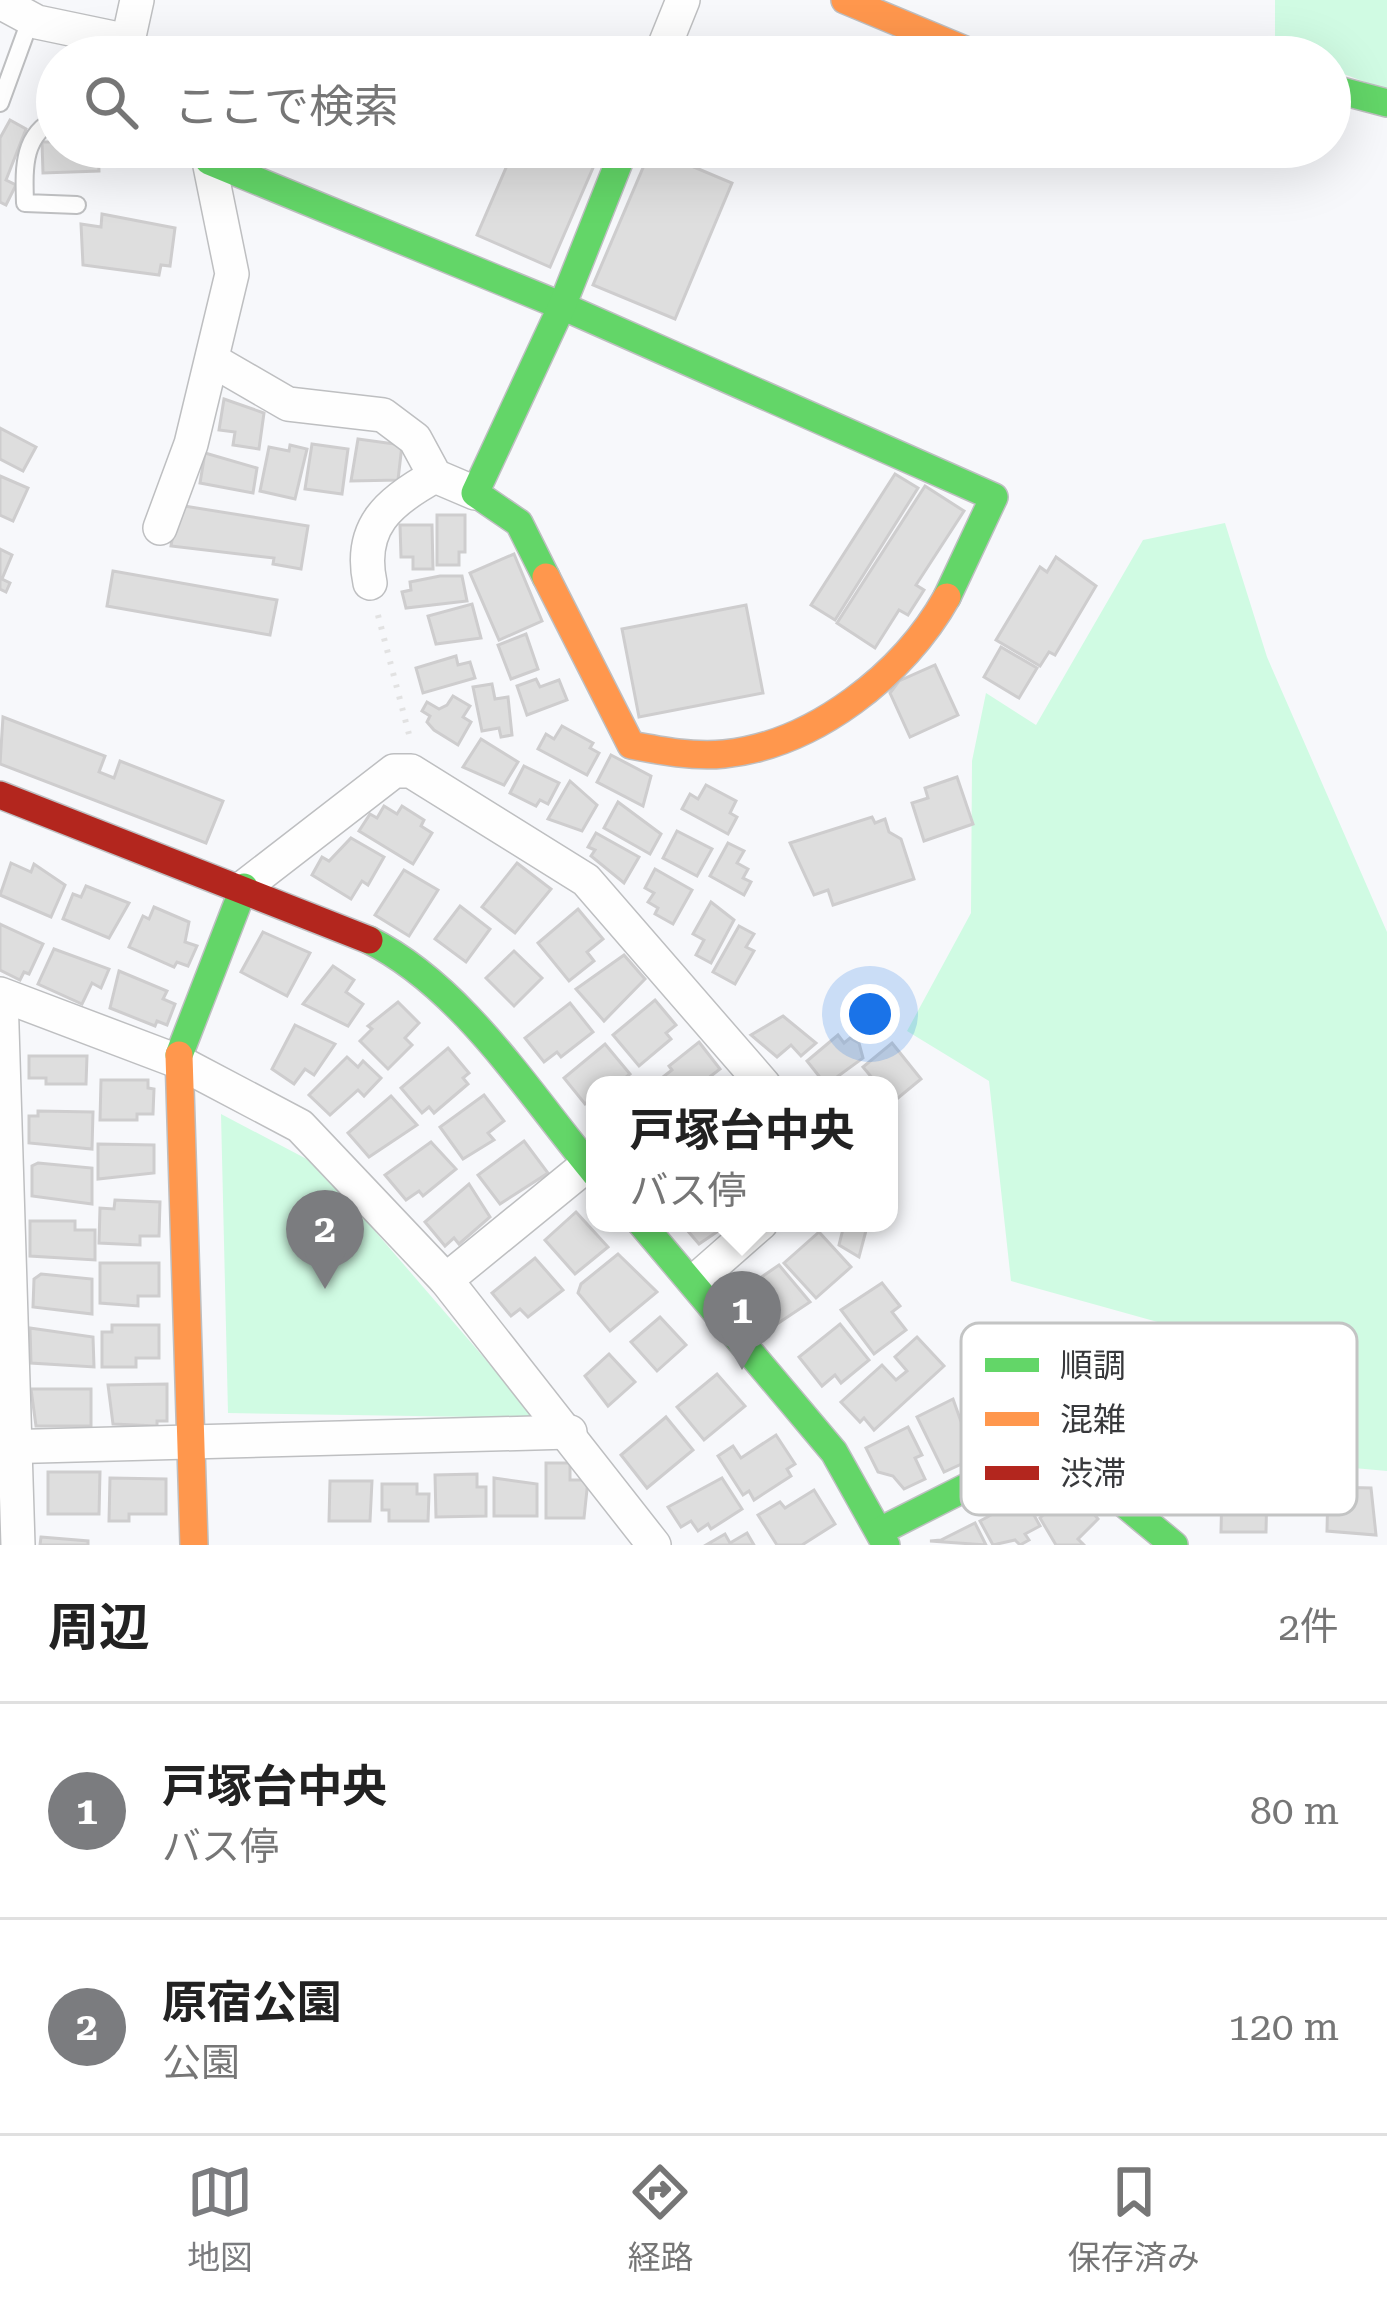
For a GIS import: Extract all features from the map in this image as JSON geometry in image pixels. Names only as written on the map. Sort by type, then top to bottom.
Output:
[{"type":"street","points":[[130,36],[136,0]]},
{"type":"street","points":[[669,36],[683,0]]},
{"type":"street","points":[[845,0],[932,36]]},
{"type":"street","points":[[0,2],[85,36]]},
{"type":"street","points":[[1351,94],[1387,104]]},
{"type":"street","points":[[160,528],[191,444],[232,274],[207,168]]},
{"type":"street","points":[[212,360],[288,404],[383,415],[415,440],[435,476],[475,493],[519,523],[631,745],[679,755],[734,753],[778,739],[840,705],[900,660],[937,615],[994,497],[237,168]]},
{"type":"street","points":[[475,493],[562,306],[617,168]]},
{"type":"street","points":[[370,583],[365,561],[370,527],[410,490],[435,476]]},
{"type":"street","points":[[194,1545],[177,1061],[244,887],[394,771],[411,771],[586,880],[756,1076]]},
{"type":"street","points":[[0,795],[244,887],[397,954],[458,1010],[586,1163]]},
{"type":"street","points":[[18,1545],[7,1447],[0,995],[177,1061],[300,1126],[446,1280],[570,1432],[654,1545]]},
{"type":"street","points":[[446,1280],[586,1173]]},
{"type":"street","points":[[649,1232],[834,1452],[873,1540],[961,1493]]},
{"type":"street","points":[[695,1281],[751,1232]]},
{"type":"street","points":[[7,1447],[570,1432]]},
{"type":"street","points":[[1138,1515],[1174,1545]]},
{"type":"lane","points":[[0,104],[31,18]]},
{"type":"lane","points":[[36,134],[28,145],[25,203],[76,206]]},
{"type":"path","points":[[370,583],[412,745],[411,771]]},
{"type":"green space","points":[[1275,0],[1387,0],[1387,90],[1351,77],[1351,36],[1275,36]]},
{"type":"green space","points":[[1225,523],[1267,657],[1387,932],[1387,1471],[1357,1468],[1357,1323],[1161,1323],[1011,1281],[989,1081],[907,1031],[971,913],[972,761],[986,693],[1036,725],[1143,540]]},
{"type":"green space","points":[[221,1114],[318,1165],[536,1418],[228,1413]]},
{"type":"building","points":[[10,120],[26,129],[6,180],[16,185],[6,205],[0,202],[0,138]]},
{"type":"building","points":[[43,168],[99,168],[99,171],[43,173]]},
{"type":"building","points":[[506,168],[593,168],[550,267],[477,235]]},
{"type":"building","points":[[643,168],[696,168],[732,183],[675,319],[593,285]]},
{"type":"building","points":[[102,214],[175,228],[170,266],[161,265],[159,275],[83,265],[81,224],[101,227]]},
{"type":"building","points":[[224,399],[264,413],[259,449],[233,445],[235,432],[219,430]]},
{"type":"building","points":[[0,428],[36,447],[23,471],[0,459]]},
{"type":"building","points":[[358,439],[402,445],[398,480],[351,481]]},
{"type":"building","points":[[312,444],[348,449],[342,494],[305,489]]},
{"type":"building","points":[[290,445],[307,449],[295,499],[260,491],[269,447],[289,451]]},
{"type":"building","points":[[205,453],[257,468],[253,493],[200,483]]},
{"type":"building","points":[[895,474],[918,488],[835,620],[811,605]]},
{"type":"building","points":[[0,476],[28,488],[13,521],[0,515]]},
{"type":"building","points":[[925,486],[964,511],[916,585],[924,590],[908,615],[899,610],[875,648],[837,623]]},
{"type":"building","points":[[178,505],[308,526],[301,569],[273,564],[274,558],[171,546]]},
{"type":"building","points":[[437,515],[465,515],[465,552],[459,552],[459,565],[437,565]]},
{"type":"building","points":[[400,525],[432,525],[433,569],[413,569],[413,557],[401,557]]},
{"type":"building","points":[[0,549],[12,555],[2,579],[10,583],[6,592],[0,589]]},
{"type":"building","points":[[514,554],[542,621],[499,640],[470,573]]},
{"type":"building","points":[[1056,557],[1096,586],[1055,655],[1049,652],[1040,666],[996,640],[1040,567],[1047,572]]},
{"type":"building","points":[[113,571],[277,600],[270,635],[107,606]]},
{"type":"building","points":[[462,576],[467,601],[406,608],[402,592],[411,590],[410,582]]},
{"type":"building","points":[[472,604],[481,638],[436,644],[428,616]]},
{"type":"building","points":[[746,605],[763,693],[639,717],[622,629]]},
{"type":"building","points":[[526,634],[538,669],[511,679],[498,645]]},
{"type":"building","points":[[1001,647],[1037,668],[1019,698],[984,677]]},
{"type":"building","points":[[456,656],[458,665],[470,662],[475,678],[423,693],[416,668]]},
{"type":"building","points":[[935,665],[958,715],[910,737],[890,693],[899,681]]},
{"type":"building","points":[[536,679],[540,687],[559,680],[567,700],[527,715],[517,686]]},
{"type":"building","points":[[492,684],[495,699],[508,697],[512,735],[501,737],[499,728],[482,731],[473,687]]},
{"type":"building","points":[[453,696],[470,706],[463,717],[471,722],[458,745],[434,730],[427,722],[430,716],[422,711],[427,702],[439,709]]},
{"type":"building","points":[[3,717],[105,756],[99,772],[114,778],[120,761],[223,801],[206,843],[0,764]]},
{"type":"building","points":[[562,726],[593,743],[590,748],[599,753],[587,775],[538,749],[546,734],[554,739]]},
{"type":"building","points":[[481,739],[518,762],[504,785],[463,767]]},
{"type":"building","points":[[611,755],[651,776],[643,806],[597,782]]},
{"type":"building","points":[[524,766],[559,783],[548,804],[540,800],[536,806],[510,793]]},
{"type":"building","points":[[957,777],[973,824],[924,841],[912,803],[928,798],[925,788]]},
{"type":"building","points":[[570,781],[597,805],[582,831],[548,819]]},
{"type":"building","points":[[706,785],[736,801],[730,813],[737,817],[728,834],[682,809],[690,794],[698,799]]},
{"type":"building","points":[[618,802],[661,834],[650,854],[604,828]]},
{"type":"building","points":[[384,806],[397,814],[402,806],[424,820],[421,826],[432,833],[413,864],[359,831],[370,814],[377,818]]},
{"type":"building","points":[[872,817],[875,823],[885,819],[889,832],[901,839],[914,879],[833,905],[828,890],[814,895],[790,843]]},
{"type":"building","points":[[677,831],[712,849],[697,876],[663,858]]},
{"type":"building","points":[[596,833],[639,857],[624,883],[591,856],[595,850],[588,847]]},
{"type":"building","points":[[351,838],[384,857],[368,885],[362,881],[351,899],[312,875],[322,857],[329,861]]},
{"type":"building","points":[[728,843],[744,851],[737,863],[748,869],[743,878],[751,882],[744,895],[710,876]]},
{"type":"building","points":[[11,863],[31,872],[34,864],[65,885],[51,917],[0,895]]},
{"type":"building","points":[[517,863],[551,889],[515,933],[482,907]]},
{"type":"building","points":[[655,869],[692,890],[673,924],[655,914],[658,908],[648,902],[654,893],[645,888]]},
{"type":"building","points":[[404,870],[438,890],[409,936],[375,915]]},
{"type":"building","points":[[86,886],[129,903],[109,938],[63,919],[73,894],[81,897]]},
{"type":"building","points":[[711,902],[734,920],[711,963],[696,955],[704,940],[693,934]]},
{"type":"building","points":[[460,906],[490,929],[466,962],[435,939]]},
{"type":"building","points":[[154,907],[189,922],[185,942],[197,946],[188,966],[177,962],[174,967],[129,947],[143,916],[149,919]]},
{"type":"building","points":[[578,909],[603,939],[587,952],[594,961],[569,981],[538,943]]},
{"type":"building","points":[[0,924],[43,944],[29,974],[24,972],[20,980],[0,970]]},
{"type":"building","points":[[739,926],[754,934],[746,947],[754,951],[735,984],[713,972]]},
{"type":"building","points":[[263,932],[310,953],[287,996],[241,972]]},
{"type":"building","points":[[54,949],[109,969],[101,988],[92,983],[82,1004],[38,984]]},
{"type":"building","points":[[514,951],[542,978],[514,1006],[486,978]]},
{"type":"building","points":[[624,955],[645,979],[604,1021],[576,989]]},
{"type":"building","points":[[333,966],[354,980],[346,992],[363,1004],[348,1026],[303,1004]]},
{"type":"building","points":[[119,971],[167,991],[163,999],[175,1004],[167,1025],[157,1021],[155,1026],[110,1008]]},
{"type":"building","points":[[655,1000],[676,1025],[666,1033],[671,1039],[639,1066],[613,1035]]},
{"type":"building","points":[[398,1002],[419,1023],[405,1038],[412,1045],[388,1069],[360,1041],[372,1029],[368,1026]]},
{"type":"building","points":[[570,1003],[593,1032],[561,1057],[557,1052],[544,1062],[525,1038]]},
{"type":"building","points":[[783,1016],[816,1043],[801,1056],[791,1045],[777,1057],[751,1035]]},
{"type":"building","points":[[295,1025],[335,1044],[314,1075],[305,1069],[294,1084],[272,1069]]},
{"type":"building","points":[[838,1035],[844,1043],[850,1038],[859,1043],[863,1058],[838,1076],[819,1076],[807,1061]]},
{"type":"building","points":[[699,1042],[720,1069],[711,1076],[664,1076],[672,1070],[669,1066]]},
{"type":"building","points":[[892,1043],[921,1079],[898,1098],[898,1076],[870,1076],[863,1067]]},
{"type":"building","points":[[605,1044],[630,1074],[586,1076],[585,1104],[564,1078]]},
{"type":"building","points":[[448,1048],[469,1073],[463,1078],[468,1084],[434,1113],[429,1107],[422,1113],[401,1088]]},
{"type":"building","points":[[29,1056],[87,1056],[86,1084],[46,1084],[46,1078],[29,1078]]},
{"type":"building","points":[[347,1057],[358,1067],[363,1061],[381,1078],[364,1096],[358,1090],[330,1115],[309,1095]]},
{"type":"building","points":[[101,1080],[148,1080],[148,1088],[154,1089],[153,1114],[137,1114],[137,1120],[100,1120]]},
{"type":"building","points":[[484,1095],[504,1121],[488,1133],[494,1140],[463,1159],[440,1127]]},
{"type":"building","points":[[391,1096],[417,1125],[369,1157],[348,1133]]},
{"type":"building","points":[[38,1111],[93,1112],[92,1149],[29,1143],[29,1116],[38,1116]]},
{"type":"building","points":[[524,1141],[548,1173],[500,1204],[478,1175]]},
{"type":"building","points":[[431,1142],[456,1169],[423,1196],[419,1191],[406,1200],[385,1175]]},
{"type":"building","points":[[98,1144],[154,1145],[154,1173],[98,1179]]},
{"type":"building","points":[[32,1166],[92,1168],[92,1204],[32,1196]]},
{"type":"building","points":[[469,1184],[490,1217],[459,1244],[454,1238],[445,1246],[425,1222]]},
{"type":"building","points":[[115,1200],[160,1202],[159,1236],[140,1236],[140,1245],[99,1243],[100,1208],[114,1209]]},
{"type":"building","points":[[576,1212],[586,1223],[586,1232],[594,1232],[608,1247],[575,1274],[545,1240]]},
{"type":"building","points":[[30,1221],[75,1221],[75,1230],[95,1230],[95,1260],[30,1256]]},
{"type":"building","points":[[689,1232],[717,1232],[699,1244]]},
{"type":"building","points":[[819,1232],[851,1267],[816,1298],[784,1263]]},
{"type":"building","points":[[842,1232],[866,1232],[859,1257],[839,1245]]},
{"type":"building","points":[[618,1254],[657,1292],[610,1331],[578,1293],[581,1284]]},
{"type":"building","points":[[535,1258],[563,1290],[528,1317],[520,1309],[511,1316],[492,1293]]},
{"type":"building","points":[[100,1263],[159,1263],[159,1296],[138,1296],[138,1306],[100,1303]]},
{"type":"building","points":[[779,1265],[810,1302],[771,1328],[741,1291]]},
{"type":"building","points":[[41,1274],[92,1279],[92,1314],[33,1307],[34,1279]]},
{"type":"building","points":[[882,1283],[900,1306],[892,1312],[906,1330],[874,1354],[841,1310]]},
{"type":"building","points":[[660,1317],[686,1345],[657,1371],[631,1342]]},
{"type":"building","points":[[840,1324],[869,1360],[841,1383],[835,1375],[822,1386],[799,1357]]},
{"type":"building","points":[[112,1325],[159,1325],[159,1358],[136,1358],[136,1367],[102,1367],[102,1332],[112,1332]]},
{"type":"building","points":[[30,1328],[93,1337],[94,1367],[31,1363]]},
{"type":"building","points":[[917,1337],[944,1366],[874,1430],[841,1402],[882,1365],[896,1380],[907,1371],[895,1357]]},
{"type":"building","points":[[609,1354],[635,1382],[608,1406],[585,1376]]},
{"type":"building","points":[[717,1374],[745,1406],[704,1440],[677,1407]]},
{"type":"building","points":[[167,1384],[167,1421],[157,1421],[157,1426],[113,1424],[108,1385]]},
{"type":"building","points":[[31,1389],[91,1389],[91,1426],[36,1426]]},
{"type":"building","points":[[953,1399],[961,1422],[961,1464],[944,1472],[917,1417]]},
{"type":"building","points":[[666,1417],[693,1450],[647,1488],[621,1455]]},
{"type":"building","points":[[908,1427],[922,1455],[915,1458],[925,1479],[904,1489],[893,1476],[878,1472],[866,1448]]},
{"type":"building","points":[[776,1435],[795,1464],[787,1469],[791,1476],[754,1500],[749,1491],[743,1495],[718,1456],[733,1446],[741,1458]]},
{"type":"building","points":[[546,1463],[570,1463],[570,1480],[588,1480],[584,1518],[546,1518]]},
{"type":"building","points":[[48,1472],[100,1472],[99,1514],[48,1514]]},
{"type":"building","points":[[477,1474],[477,1487],[486,1487],[486,1516],[436,1517],[435,1475]]},
{"type":"building","points":[[110,1478],[166,1479],[166,1514],[129,1514],[129,1521],[109,1521]]},
{"type":"building","points":[[494,1478],[537,1484],[537,1516],[494,1516]]},
{"type":"building","points":[[722,1478],[742,1509],[711,1529],[708,1524],[698,1531],[691,1521],[681,1527],[668,1507]]},
{"type":"building","points":[[330,1481],[372,1481],[370,1521],[329,1521]]},
{"type":"building","points":[[382,1484],[417,1484],[417,1494],[429,1494],[428,1521],[389,1521],[389,1510],[382,1510]]},
{"type":"building","points":[[1357,1488],[1371,1488],[1376,1535],[1327,1531],[1327,1515],[1357,1515]]},
{"type":"building","points":[[814,1490],[835,1524],[802,1545],[777,1545],[758,1515],[780,1502],[785,1508]]},
{"type":"building","points":[[991,1515],[1034,1515],[1040,1526],[1025,1534],[1029,1540],[1020,1545],[1015,1540],[993,1545],[980,1521]]},
{"type":"building","points":[[1095,1515],[1098,1519],[1078,1539],[1084,1545],[1056,1545],[1040,1518]]},
{"type":"building","points":[[1221,1515],[1266,1515],[1266,1532],[1221,1532]]},
{"type":"building","points":[[975,1523],[986,1545],[930,1541],[941,1540]]},
{"type":"building","points":[[747,1533],[754,1545],[706,1545],[725,1534],[730,1543]]},
{"type":"building","points":[[41,1537],[88,1541],[88,1545],[40,1545]]},
{"type":"traffic: fast","points":[[1351,94],[1387,103]]},
{"type":"traffic: fast","points":[[226,168],[562,306],[994,497],[947,597]]},
{"type":"traffic: fast","points":[[546,577],[519,523],[475,493],[562,306],[617,168]]},
{"type":"traffic: fast","points":[[179,1055],[244,887]]},
{"type":"traffic: fast","points":[[369,940],[403,960],[464,1014],[586,1162]]},
{"type":"traffic: fast","points":[[649,1232],[834,1452],[886,1545]]},
{"type":"traffic: fast","points":[[880,1531],[961,1490]]},
{"type":"traffic: fast","points":[[1138,1515],[1174,1545]]},
{"type":"traffic: slow","points":[[845,0],[932,36]]},
{"type":"traffic: slow","points":[[546,577],[631,745],[701,755],[758,748],[823,721],[907,653],[947,597]]},
{"type":"traffic: slow","points":[[179,1055],[194,1545]]},
{"type":"traffic: jam","points":[[0,795],[369,940]]},
{"type":"place","name":"原宿公園","points":[[325,1289]]},
{"type":"place","name":"戸塚台中央","points":[[742,1370]]}]
